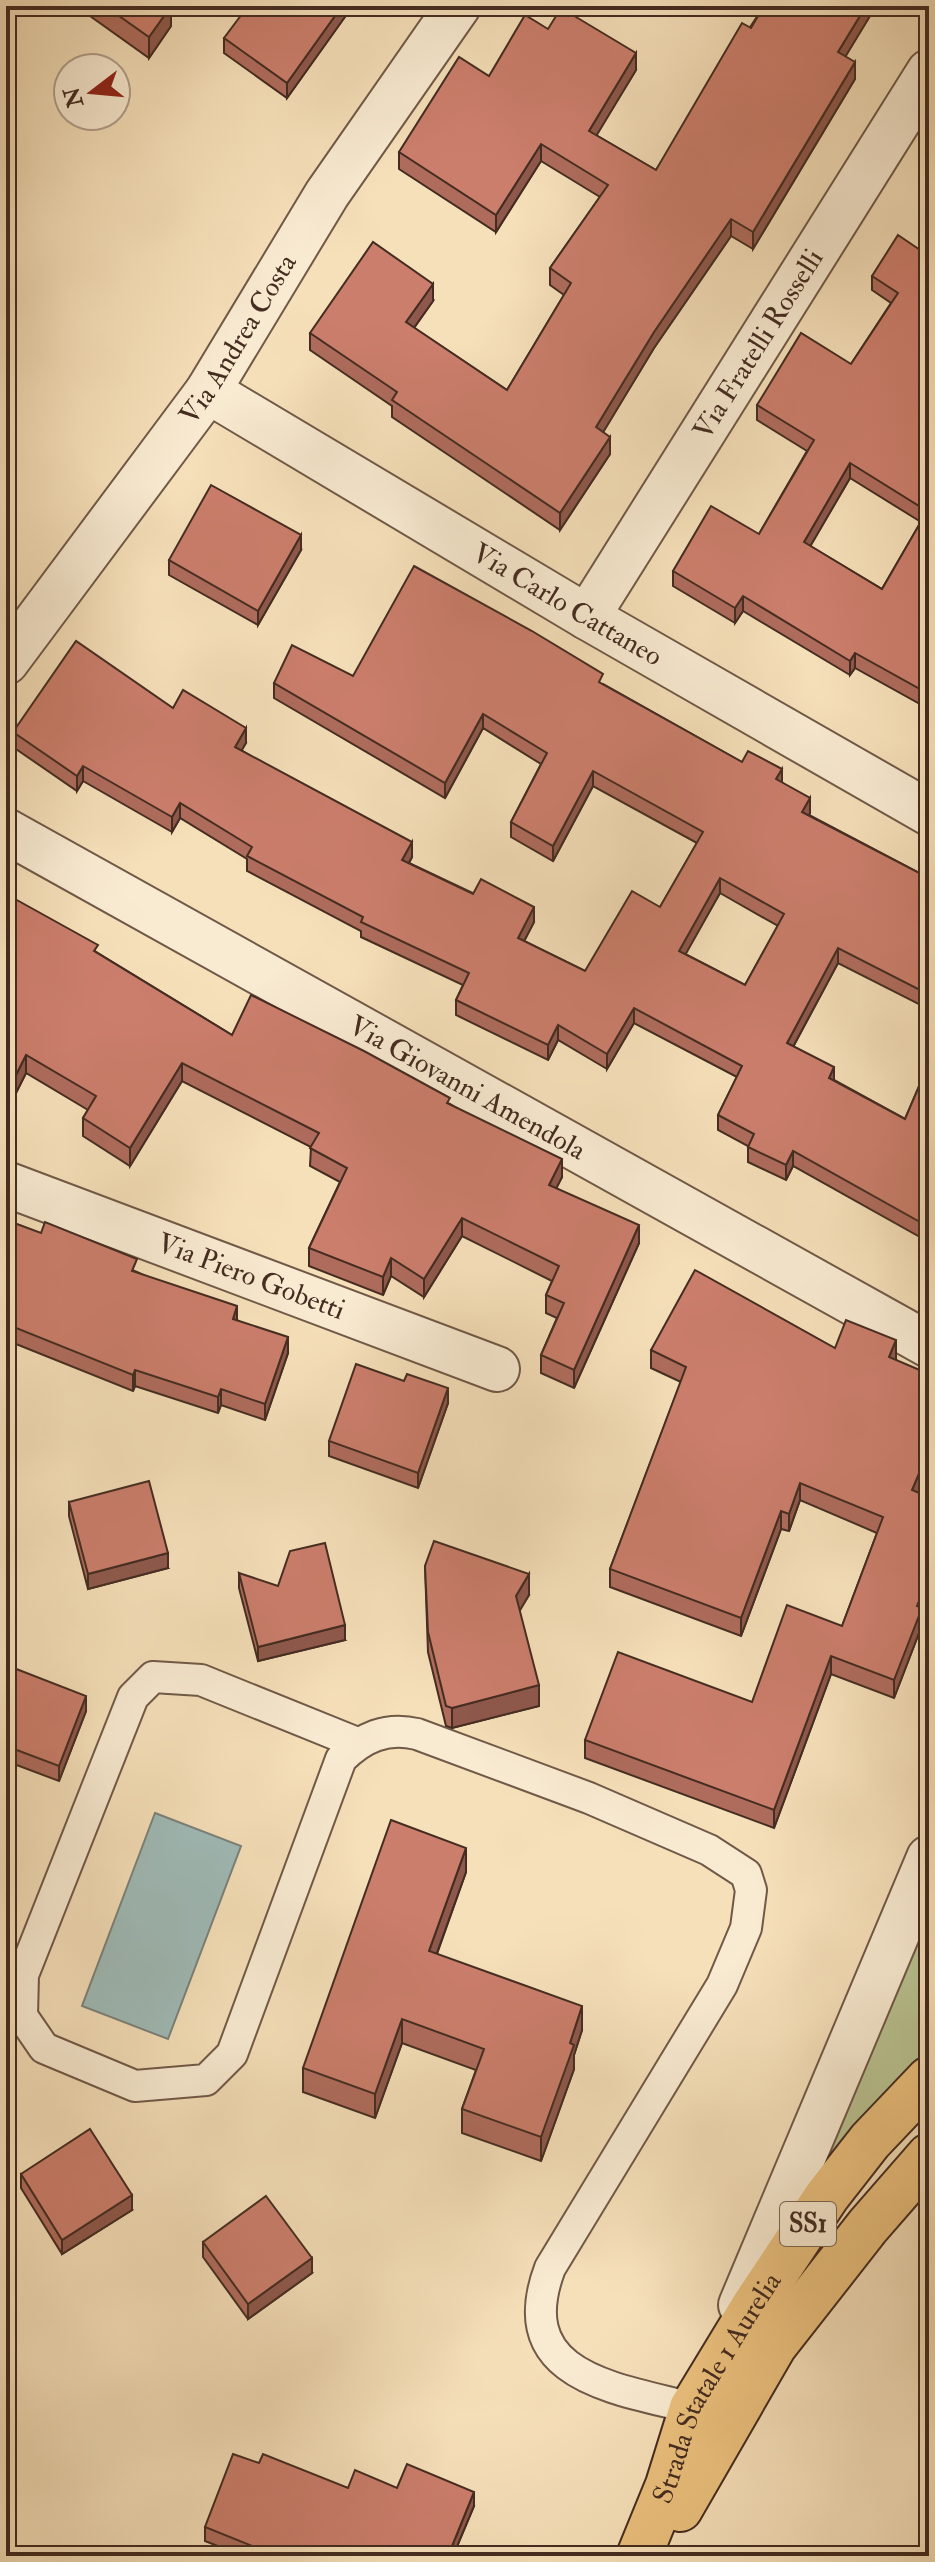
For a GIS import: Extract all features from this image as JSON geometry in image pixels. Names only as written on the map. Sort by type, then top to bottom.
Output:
[{"type":"main road","name":"Strada Statale 1 Aurelia","points":[[639,2556],[700,2396],[827,2196],[870,2141],[929,2079]]},
{"type":"main road","name":"Strada Statale 1 Aurelia","points":[[652,2556],[774,2346],[868,2226],[929,2156]]},
{"type":"street","name":"Via Andrea Costa","points":[[6,662],[208,391],[327,194],[450,9]]},
{"type":"street","name":"Via Fratelli Rosselli","points":[[587,617],[929,72]]},
{"type":"street","name":"Via Carlo Cattaneo","points":[[208,391],[587,617],[929,813]]},
{"type":"street","name":"Via Giovanni Amendola","points":[[6,831],[929,1345]]},
{"type":"street","name":"Via Piero Gobetti","points":[[6,1184],[497,1369]]},
{"type":"street","points":[[700,2396],[929,1858]]},
{"type":"lane","points":[[357,1743],[201,1680],[153,1677],[133,1697],[23,1975],[22,2016],[44,2048],[135,2086],[206,2080],[232,2054],[341,1759],[357,1743],[398,1730],[417,1734],[589,1798],[709,1850],[746,1874],[751,1890],[746,1928],[722,1985],[550,2268],[540,2295],[548,2345],[566,2367],[598,2384],[700,2396]]},
{"type":"green space","points":[[929,1900],[929,2049],[830,2155],[821,2152]]},
{"type":"water","points":[[155,1813],[241,1846],[168,2039],[82,2006]]},
{"type":"building","points":[[105,6],[171,6],[149,37]]},
{"type":"building","points":[[248,6],[342,6],[287,83],[224,38]]},
{"type":"building","points":[[764,6],[866,6],[838,52],[855,62],[753,232],[731,219],[654,332],[596,427],[610,437],[560,513],[392,400],[397,392],[310,333],[373,242],[433,284],[406,322],[507,390],[571,283],[550,268],[608,185],[541,144],[496,215],[399,152],[459,57],[489,76],[525,15],[548,29],[561,8],[636,53],[589,131],[656,170],[742,23],[751,28]]},
{"type":"building","points":[[898,235],[929,256],[929,694],[855,653],[850,661],[743,596],[735,608],[673,571],[711,506],[759,534],[814,440],[757,405],[801,333],[851,364],[898,293],[872,276]],"holes":[[[850,463],[927,511],[882,589],[804,542]]]},
{"type":"building","points":[[211,485],[301,535],[258,611],[169,560]]},
{"type":"building","points":[[414,566],[532,631],[603,674],[599,682],[742,762],[748,751],[782,769],[776,779],[810,798],[802,812],[929,878],[929,1009],[919,1003],[924,992],[838,948],[787,1043],[834,1067],[829,1078],[905,1119],[929,1063],[929,1227],[793,1151],[786,1165],[748,1147],[754,1134],[718,1115],[742,1066],[634,1008],[607,1054],[558,1025],[548,1045],[456,1000],[469,973],[361,922],[363,917],[247,856],[252,847],[180,803],[172,817],[83,766],[77,776],[13,732],[76,641],[173,708],[183,690],[246,728],[235,747],[412,842],[402,860],[473,894],[481,879],[534,907],[518,938],[585,971],[632,891],[660,907],[703,832],[593,771],[553,846],[511,822],[547,753],[483,714],[445,783],[274,683],[292,645],[353,676]],"holes":[[[720,878],[784,914],[745,985],[679,951]]]},
{"type":"building","points":[[6,894],[98,945],[94,951],[232,1035],[251,995],[450,1098],[447,1103],[562,1159],[549,1185],[639,1225],[574,1370],[541,1355],[564,1303],[546,1295],[559,1266],[462,1218],[424,1279],[391,1258],[383,1277],[309,1248],[347,1168],[310,1148],[319,1133],[182,1063],[130,1148],[83,1118],[96,1096],[26,1055],[16,1075],[6,1070]]},
{"type":"building","points":[[6,1220],[41,1233],[45,1222],[137,1259],[132,1271],[237,1306],[233,1319],[288,1337],[265,1404],[221,1389],[218,1397],[135,1370],[133,1375],[6,1324],[9,1312],[6,1311]]},
{"type":"building","points":[[695,1270],[835,1348],[846,1320],[896,1340],[889,1357],[929,1374],[929,1450],[912,1490],[929,1497],[929,1577],[917,1606],[922,1608],[894,1680],[831,1656],[774,1810],[585,1740],[618,1652],[752,1702],[787,1605],[842,1626],[883,1517],[800,1483],[789,1514],[781,1511],[741,1618],[610,1569],[686,1367],[651,1350]]},
{"type":"building","points":[[356,1364],[404,1381],[407,1374],[448,1388],[418,1473],[329,1441]]},
{"type":"building","points":[[149,1481],[168,1553],[88,1574],[69,1502]]},
{"type":"building","points":[[434,1541],[529,1574],[516,1596],[539,1685],[452,1708],[446,1706],[428,1632],[425,1566]]},
{"type":"building","points":[[325,1543],[345,1625],[258,1647],[239,1573],[278,1586],[290,1551]]},
{"type":"building","points":[[6,1665],[86,1696],[59,1766],[6,1746]]},
{"type":"building","points":[[391,1820],[466,1848],[429,1951],[582,2006],[570,2043],[574,2045],[541,2137],[462,2109],[484,2049],[402,2019],[375,2094],[303,2068]]},
{"type":"building","points":[[90,2129],[132,2195],[62,2240],[21,2174]]},
{"type":"building","points":[[266,2196],[312,2258],[248,2304],[203,2242]]},
{"type":"building","points":[[233,2454],[259,2463],[263,2454],[348,2488],[355,2470],[397,2488],[407,2464],[474,2492],[448,2556],[416,2556],[392,2546],[388,2556],[277,2556],[205,2527]]}]
